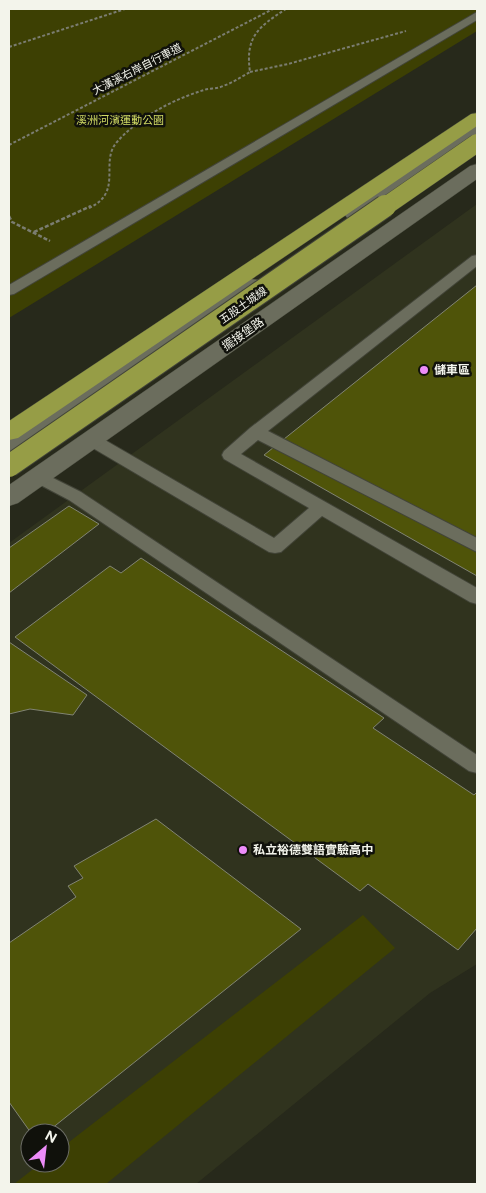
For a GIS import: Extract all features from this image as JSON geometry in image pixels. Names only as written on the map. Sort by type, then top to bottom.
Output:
[{"type":"highway","name":"五股土城線","points":[[9,432],[477,118]]},
{"type":"highway","name":"五股土城線","points":[[9,466],[477,143]]},
{"type":"street","points":[[9,450],[477,131]]},
{"type":"street","name":"擺接堡路","points":[[9,497],[477,170]]},
{"type":"street","points":[[306,248],[342,265]]},
{"type":"lane","points":[[9,291],[477,15]]},
{"type":"lane","points":[[477,258],[230,454],[477,598]]},
{"type":"lane","points":[[256,432],[477,546]]},
{"type":"lane","points":[[92,440],[275,547],[321,506]]},
{"type":"lane","points":[[39,477],[75,496],[476,765]]},
{"type":"path","points":[[9,47],[125,9]]},
{"type":"path","name":"大漢溪右岸自行車道","points":[[9,146],[273,9]]},
{"type":"path","points":[[250,72],[247,56],[249,43],[266,22],[286,9]]},
{"type":"path","points":[[34,232],[99,203],[107,191],[111,175],[110,160],[115,144],[133,126],[154,111],[205,90],[222,87],[250,72],[288,64],[406,31]]},
{"type":"path","points":[[9,216],[12,222],[54,243]]},
{"type":"shaded area","name":"私立裕德雙語實驗高中","points":[[477,204],[477,964],[430,993],[196,1184],[9,1184],[9,543]]},
{"type":"green space","name":"溪洲河濱運動公園","points":[[9,9],[477,9],[477,31],[9,318]]},
{"type":"green space","points":[[363,915],[395,948],[106,1184],[14,1184],[28,1173],[70,1173],[70,1141]]},
{"type":"building","name":"儲車區","points":[[477,285],[477,576],[264,455]]},
{"type":"building","points":[[69,506],[99,524],[9,593],[9,548]]},
{"type":"building","points":[[141,558],[384,718],[373,728],[474,795],[477,792],[477,928],[458,950],[368,884],[360,891],[15,637],[110,566],[121,573]]},
{"type":"building","points":[[9,642],[87,695],[73,715],[30,709],[9,714]]},
{"type":"building","points":[[156,819],[301,929],[58,1123],[24,1123],[9,1102],[9,943],[76,897],[68,886],[83,878],[74,866]]},
{"type":"place","name":"儲車區","points":[[424,370]]},
{"type":"place","name":"私立裕德雙語實驗高中","points":[[243,850]]}]
